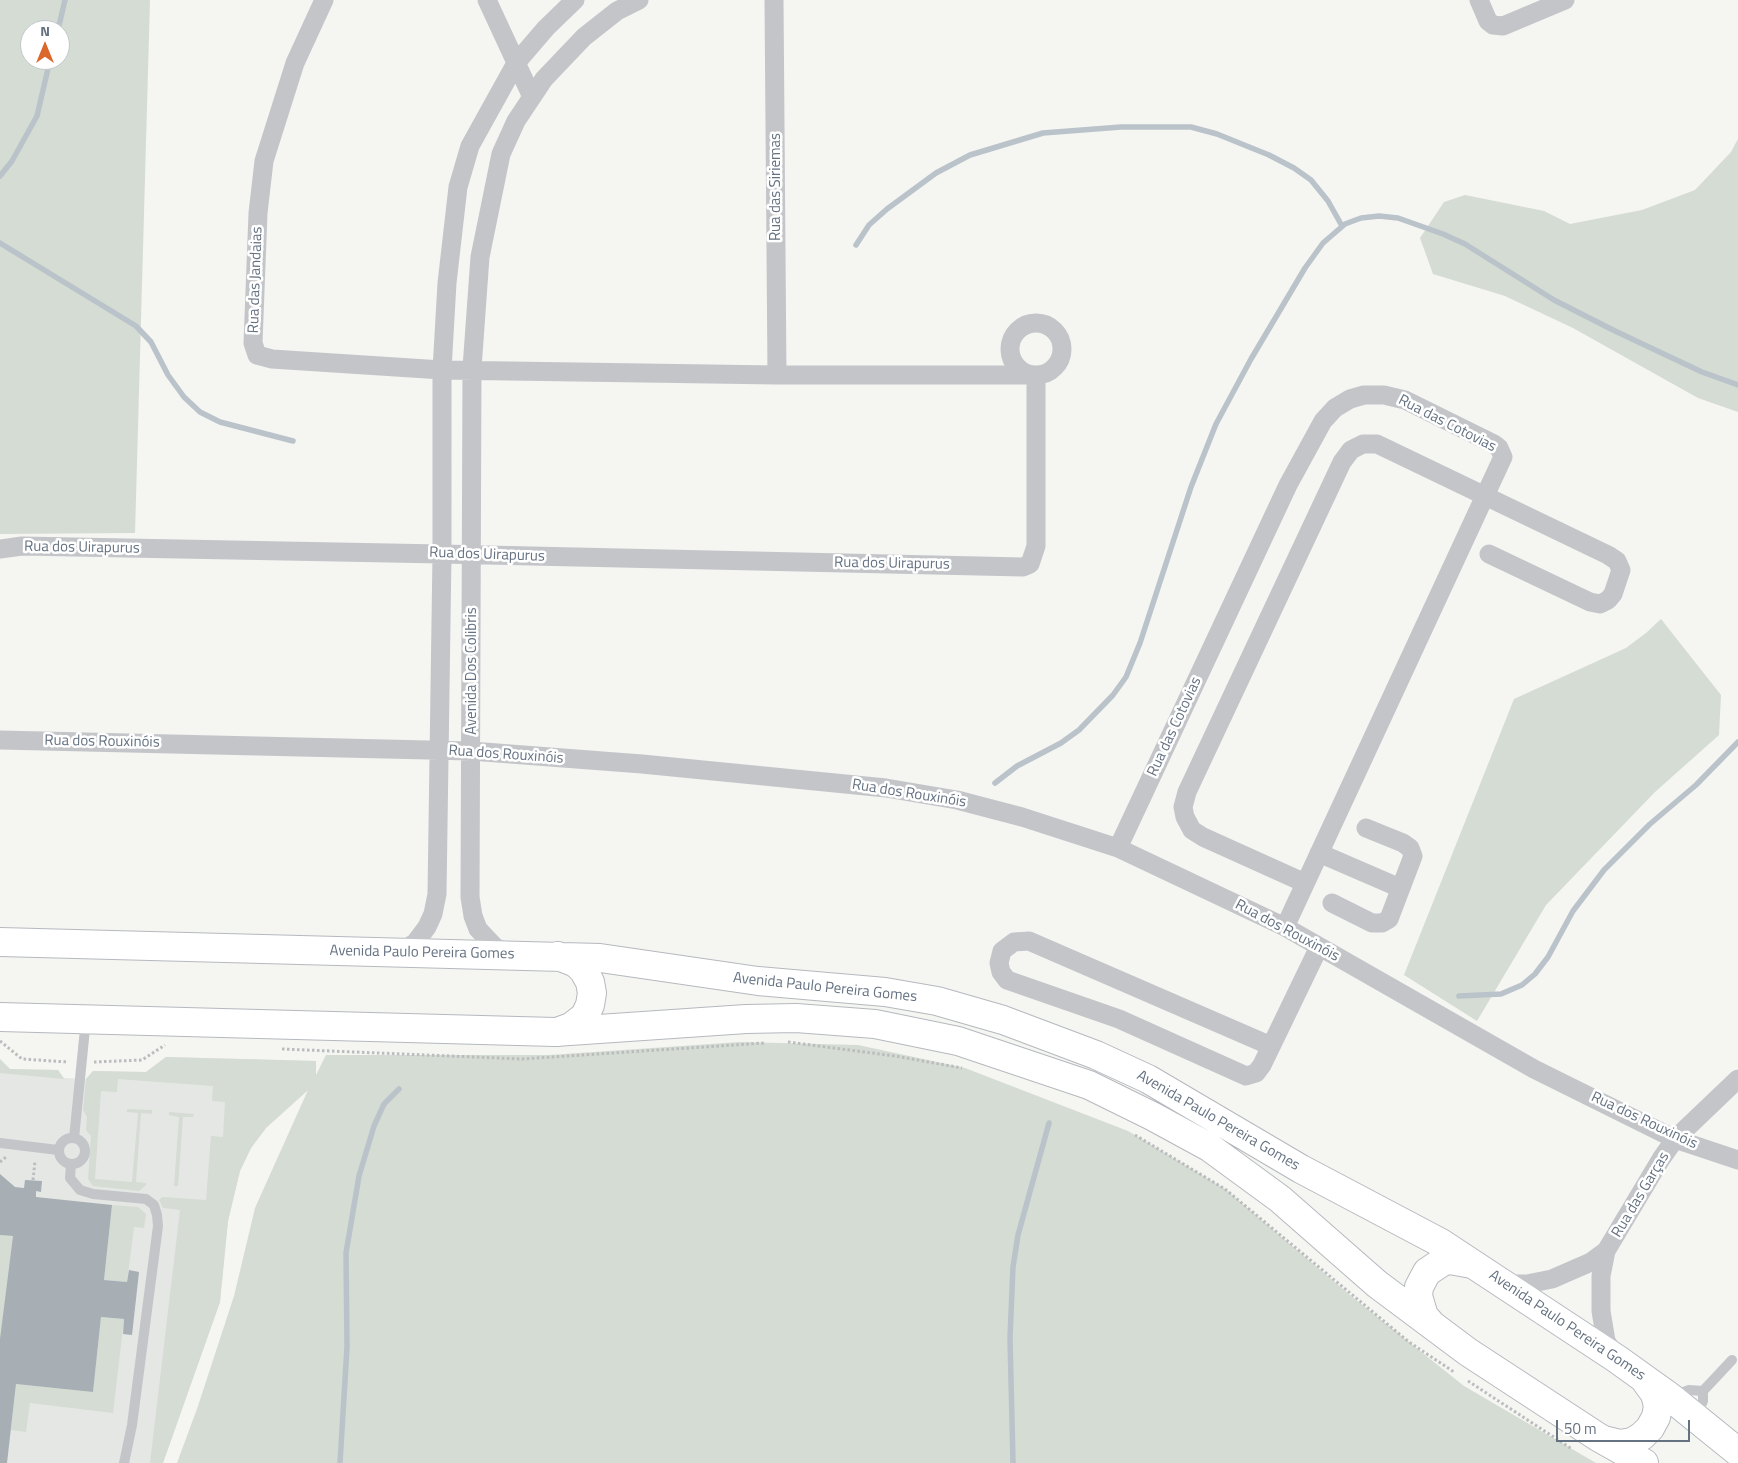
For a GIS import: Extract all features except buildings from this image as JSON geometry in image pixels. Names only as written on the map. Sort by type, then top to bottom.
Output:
[{"type":"main road","name":"Avenida Paulo Pereira Gomes","points":[[3,943],[600,958],[785,984],[885,992],[937,1001],[1003,1020],[1096,1055],[1156,1083],[1300,1169],[1432,1238],[1640,1375],[1738,1452]]},
{"type":"main road","points":[[555,956],[571,960],[580,967],[590,982],[592,994],[585,1016],[571,1027],[555,1032]]},
{"type":"main road","name":"Avenida Paulo Pereira Gomes","points":[[4,1016],[555,1032],[746,1019],[835,1019],[918,1031],[1006,1056],[1090,1085],[1152,1116],[1209,1148],[1280,1199],[1377,1284],[1468,1352],[1598,1437],[1644,1463]]},
{"type":"main road","points":[[1432,1325],[1424,1316],[1418,1296],[1419,1288],[1427,1272],[1442,1262],[1450,1260],[1468,1262],[1477,1266]]},
{"type":"main road","points":[[1598,1437],[1620,1444],[1637,1439],[1650,1428],[1656,1417],[1658,1406],[1650,1384],[1640,1375]]},
{"type":"street","name":"Rua das Jandaias","points":[[324,0],[295,63],[264,160],[258,212],[254,350],[262,357],[272,359],[442,370],[472,368]]},
{"type":"street","points":[[487,0],[532,97]]},
{"type":"street","name":"Avenida Dos Colibris","points":[[399,952],[415,943],[424,933],[435,907],[442,554],[442,370],[447,283],[458,187],[470,146],[516,63],[546,28],[575,0]]},
{"type":"street","name":"Avenida Dos Colibris","points":[[511,955],[488,941],[478,929],[471,910],[472,368],[480,257],[501,154],[516,121],[544,79],[584,37],[617,11],[639,0]]},
{"type":"street","name":"Rua das Siriemas","points":[[774,0],[777,374]]},
{"type":"street","points":[[1479,0],[1488,21],[1493,25],[1503,26],[1565,0]]},
{"type":"street","name":"Rua dos Uirapurus","points":[[0,549],[22,546],[1023,567],[1030,564],[1036,546],[1036,375],[777,374],[472,368]]},
{"type":"street","name":"Rua das Cotovias","points":[[1118,848],[1288,485],[1314,435],[1335,408],[1350,399],[1364,395],[1384,395],[1405,400],[1494,444],[1499,448],[1503,457],[1285,927]]},
{"type":"street","points":[[1305,883],[1203,837],[1192,830],[1185,817],[1183,807],[1187,792],[1342,462],[1351,450],[1363,444],[1377,444],[1608,555],[1617,561],[1621,570],[1613,594],[1608,600],[1600,604],[1590,602],[1489,554]]},
{"type":"street","name":"Rua dos Rouxinóis","points":[[0,740],[472,751],[642,764],[886,788],[957,800],[1022,817],[1118,848],[1285,927],[1534,1069],[1676,1139],[1738,1160]]},
{"type":"street","points":[[1332,902],[1372,923],[1382,923],[1389,919],[1413,856],[1410,848],[1366,828]]},
{"type":"street","points":[[1319,854],[1400,888]]},
{"type":"street","points":[[1271,1046],[1029,942],[1014,942],[1002,951],[999,964],[1001,972],[1007,980],[1119,1019],[1246,1076],[1256,1073],[1271,1046],[1319,946]]},
{"type":"street","name":"Rua das Garças","points":[[1617,1359],[1606,1341],[1602,1317],[1600,1276],[1606,1251],[1661,1159],[1676,1139],[1738,1079]]},
{"type":"street","name":"Rua das Garças","points":[[1504,1284],[1527,1284],[1552,1279],[1591,1262],[1606,1251]]},
{"type":"lane","points":[[74,1138],[86,1019]]},
{"type":"lane","points":[[58,1150],[64,1140],[74,1138],[83,1143],[85,1151],[82,1159],[71,1164]]},
{"type":"lane","points":[[2,1146],[58,1150]]},
{"type":"lane","points":[[58,1150],[61,1158],[71,1164]]},
{"type":"lane","points":[[71,1164],[70,1178],[80,1190],[93,1194],[146,1199],[154,1205],[157,1215],[158,1226],[132,1425],[124,1463]]},
{"type":"lane","points":[[1695,1417],[1703,1401],[1703,1391],[1732,1360]]},
{"type":"lane","points":[[1670,1397],[1689,1390],[1703,1391]]},
{"type":"path","points":[[934,1063],[965,1068]]},
{"type":"path","points":[[1128,1130],[1225,1189],[1409,1342],[1459,1375]]},
{"type":"path","points":[[1467,1381],[1573,1450]]},
{"type":"shaded area","points":[[0,0],[150,0],[135,533],[0,534]]},
{"type":"shaded area","points":[[1738,139],[1738,412],[1698,398],[1573,328],[1505,296],[1433,274],[1420,238],[1444,202],[1465,195],[1544,211],[1570,224],[1642,210],[1695,190],[1731,152]]},
{"type":"shaded area","points":[[1661,619],[1721,695],[1719,735],[1655,792],[1546,905],[1477,1021],[1404,975],[1514,699],[1626,648]]},
{"type":"shaded area","points":[[740,1042],[858,1045],[965,1068],[1128,1131],[1225,1189],[1350,1295],[1464,1386],[1596,1463],[177,1463],[234,1296],[255,1208],[308,1090],[266,1128],[251,1148],[240,1171],[228,1221],[220,1302],[163,1463],[150,1463],[180,1210],[163,1208],[159,1200],[162,1197],[206,1200],[211,1136],[223,1137],[225,1102],[212,1101],[213,1086],[118,1079],[117,1092],[101,1091],[95,1179],[132,1182],[138,1113],[127,1112],[127,1109],[152,1110],[152,1114],[141,1113],[136,1182],[146,1183],[146,1185],[139,1191],[93,1186],[88,1179],[91,1136],[86,1130],[87,1117],[83,1110],[86,1079],[93,1071],[146,1072],[166,1057],[316,1061],[316,1075],[326,1055],[550,1055]]},
{"type":"shaded area","points":[[166,1057],[316,1061],[315,1084],[266,1128],[251,1148],[240,1171],[228,1221],[220,1302],[163,1463],[0,1463],[0,1059],[10,1069],[58,1070],[64,1078],[86,1079],[93,1071],[146,1072]]},
{"type":"shaded area","points":[[0,1059],[10,1069],[58,1070],[64,1079],[0,1073]]},
{"type":"shaded area","points":[[169,1112],[194,1114],[193,1117],[183,1117],[178,1186],[174,1186],[179,1117],[169,1115]]},
{"type":"shaded area","points":[[112,1205],[138,1207],[146,1214],[144,1228],[134,1227],[127,1282],[104,1280]]},
{"type":"shaded area","points":[[0,1235],[13,1236],[2,1339],[0,1339]]},
{"type":"shaded area","points":[[101,1317],[124,1319],[113,1413],[30,1403],[26,1432],[11,1430],[16,1384],[93,1392]]},
{"type":"waterway","points":[[60,20],[65,0]]},
{"type":"waterway","points":[[0,176],[12,161],[37,116],[48,70]]},
{"type":"waterway","points":[[856,245],[869,225],[887,209],[936,173],[970,155],[1043,133],[1121,127],[1191,127],[1217,134],[1269,155],[1294,168],[1311,180],[1328,201],[1342,226]]},
{"type":"waterway","points":[[995,783],[1017,766],[1061,743],[1079,730],[1113,695],[1126,677],[1140,643],[1191,487],[1216,424],[1251,359],[1305,268],[1323,243],[1345,224],[1361,218],[1379,216],[1398,218],[1443,234],[1465,244],[1554,300],[1702,372],[1738,385]]},
{"type":"waterway","points":[[0,243],[136,326],[151,342],[168,375],[184,397],[200,412],[220,422],[293,441]]},
{"type":"waterway","points":[[1459,996],[1501,994],[1522,985],[1535,974],[1548,957],[1573,911],[1604,870],[1650,824],[1696,785],[1738,742]]},
{"type":"waterway","points":[[340,1463],[347,1347],[346,1253],[359,1176],[374,1126],[384,1104],[399,1089]]},
{"type":"waterway","points":[[1013,1463],[1010,1338],[1013,1267],[1018,1235],[1049,1123]]}]
